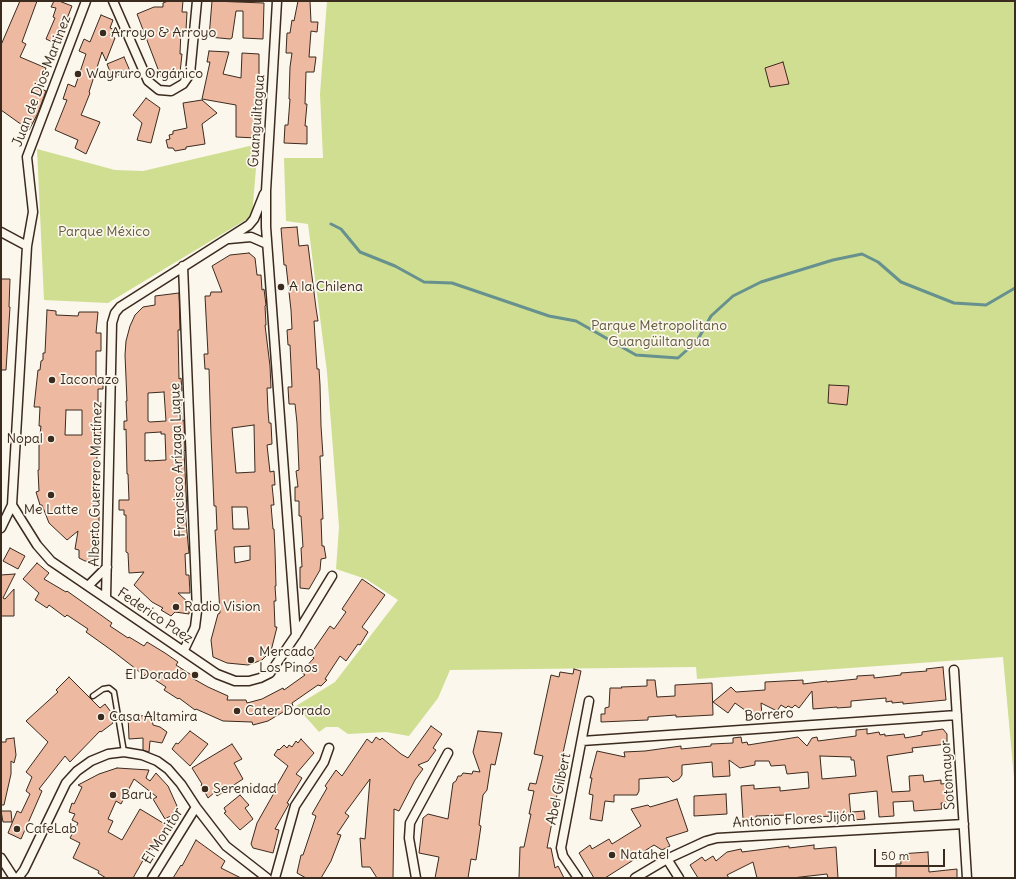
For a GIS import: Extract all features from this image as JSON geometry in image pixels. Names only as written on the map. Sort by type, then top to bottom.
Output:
[{"type":"street","name":"Juan de Dios Martinez","points":[[1,528],[12,505],[27,246],[33,212],[27,157],[86,1]]},
{"type":"street","points":[[113,1],[148,81],[159,90],[171,91],[183,84],[190,74],[197,1]]},
{"type":"street","name":"Guanguiltagua","points":[[277,1],[266,191],[267,244],[296,636]]},
{"type":"street","name":"Alberto Guerrero Martínez","points":[[106,598],[112,323],[115,313],[120,308],[183,266],[249,225],[254,219],[266,191]]},
{"type":"street","points":[[1,232],[27,246]]},
{"type":"street","name":"Alberto Guerrero Martínez","points":[[227,240],[251,237],[267,244]]},
{"type":"street","name":"Francisco Arízaga Luque","points":[[183,266],[197,611],[195,627],[184,650]]},
{"type":"street","name":"Federico Paez","points":[[12,505],[37,545],[51,561],[184,650],[217,674],[235,681],[249,681],[270,673],[296,636],[332,576]]},
{"type":"street","points":[[88,586],[107,567]]},
{"type":"street","name":"Sotomayor","points":[[954,670],[967,878]]},
{"type":"street","name":"Abel Gilbert","points":[[578,878],[562,855],[561,848],[589,701]]},
{"type":"street","name":"Borrero","points":[[582,741],[957,715]]},
{"type":"street","points":[[275,878],[295,806],[324,762],[329,748]]},
{"type":"street","points":[[18,878],[24,870],[66,783],[73,775],[91,761],[108,754],[124,752],[142,755],[157,761],[168,769],[181,784],[196,807],[226,846],[267,878]]},
{"type":"street","points":[[416,878],[409,838],[410,823],[448,753]]},
{"type":"street","name":"El Monitor","points":[[152,878],[196,807]]},
{"type":"street","name":"Antonio Flores Jijón","points":[[634,878],[667,859],[706,841],[717,838],[964,824]]},
{"type":"street","points":[[1,858],[14,878]]},
{"type":"street","points":[[667,859],[678,878]]},
{"type":"lane","points":[[93,696],[103,689],[109,688],[114,692],[124,752]]},
{"type":"green space","name":"Parque Metropolitano Guangüiltangua","points":[[327,1],[1015,1],[1015,789],[1003,657],[697,679],[696,667],[450,670],[438,698],[409,736],[386,732],[348,734],[338,727],[326,727],[319,732],[296,706],[335,682],[398,600],[366,579],[336,569],[339,527],[327,372],[308,224],[286,221],[284,158],[323,158],[320,94]]},
{"type":"green space","name":"Parque México","points":[[258,144],[252,216],[108,303],[44,300],[37,149],[115,170],[143,171]]},
{"type":"building","points":[[20,1],[37,1],[22,42],[26,44],[20,57],[46,68],[38,88],[46,91],[38,113],[29,130],[1,110],[1,45]]},
{"type":"building","points":[[54,1],[59,1],[72,6],[57,44],[46,39],[55,18],[53,17],[56,8],[51,7]]},
{"type":"building","points":[[168,1],[183,1],[182,12],[187,12],[186,30],[181,30],[180,54],[182,54],[180,73],[174,79],[161,77],[137,14],[154,7],[163,7],[163,3]]},
{"type":"building","points":[[212,1],[264,3],[263,39],[243,38],[243,11],[236,11],[232,38],[209,37]]},
{"type":"building","points":[[298,1],[310,1],[311,22],[318,22],[317,32],[311,31],[309,57],[316,57],[314,72],[306,72],[305,104],[307,104],[305,126],[307,126],[307,144],[284,143],[285,125],[288,125],[290,67],[292,53],[286,53],[287,33],[290,33],[292,20],[294,21]]},
{"type":"building","points":[[101,15],[113,20],[110,28],[113,29],[110,36],[115,38],[106,61],[102,52],[89,92],[90,93],[81,115],[100,122],[86,154],[75,148],[78,140],[55,130],[67,100],[63,99],[68,84],[75,87],[86,54],[79,51],[84,39],[90,42]]},
{"type":"building","points":[[209,51],[229,52],[223,74],[241,78],[242,53],[259,54],[259,99],[262,99],[261,112],[257,112],[256,138],[236,137],[236,105],[202,99],[210,62],[207,62]]},
{"type":"building","points":[[124,57],[130,71],[112,77],[107,64]]},
{"type":"building","points":[[783,62],[789,84],[770,87],[765,68]]},
{"type":"building","points":[[146,98],[160,108],[151,143],[137,140],[142,123],[133,115]]},
{"type":"building","points":[[202,100],[217,113],[202,124],[205,144],[186,147],[186,149],[175,151],[173,148],[168,148],[166,140],[170,139],[169,135],[173,134],[173,131],[187,128],[183,103]]},
{"type":"building","points":[[297,227],[299,246],[308,245],[318,321],[314,321],[317,369],[319,369],[323,456],[320,456],[323,519],[321,519],[322,546],[324,546],[326,558],[321,559],[320,570],[309,589],[300,588],[300,567],[302,567],[301,548],[303,547],[301,516],[299,516],[299,501],[295,501],[295,487],[298,487],[296,471],[299,470],[297,423],[295,404],[289,404],[288,387],[292,387],[290,345],[288,345],[287,330],[292,329],[281,228]]},
{"type":"building","points":[[249,253],[255,258],[257,275],[261,275],[262,290],[264,289],[266,305],[265,325],[271,388],[267,388],[272,444],[267,445],[270,472],[274,471],[275,485],[272,485],[274,505],[271,505],[275,550],[275,627],[277,627],[271,651],[262,660],[248,665],[227,663],[213,657],[211,640],[218,614],[220,613],[215,530],[217,530],[216,506],[214,506],[209,369],[205,369],[204,354],[208,354],[205,296],[210,296],[211,292],[222,292],[212,266],[230,255]],"holes":[[[254,425],[255,472],[236,473],[232,428]],[[232,507],[247,507],[249,529],[233,529]],[[250,546],[250,560],[235,563],[234,547]]]},
{"type":"building","points":[[1,279],[10,279],[10,307],[6,370],[1,370]]},
{"type":"building","points":[[179,293],[179,379],[181,378],[182,391],[180,391],[182,421],[184,420],[187,511],[185,511],[189,553],[185,554],[186,575],[189,575],[190,593],[178,593],[190,604],[189,614],[175,612],[171,616],[161,610],[163,608],[152,602],[134,585],[144,572],[129,573],[128,553],[126,552],[126,515],[124,515],[124,510],[119,510],[119,500],[129,500],[126,429],[124,430],[124,421],[127,421],[126,341],[135,315],[143,307],[155,305],[155,296]],"holes":[[[164,392],[166,421],[148,421],[148,393]],[[161,432],[161,434],[165,434],[166,460],[145,461],[145,433]]]},
{"type":"building","points":[[47,310],[56,311],[56,315],[78,316],[79,312],[98,312],[96,333],[101,333],[101,351],[96,351],[96,375],[97,380],[103,380],[103,389],[98,389],[98,415],[100,415],[101,435],[100,450],[97,450],[96,514],[99,514],[99,526],[97,526],[99,558],[96,562],[85,561],[79,558],[79,550],[75,549],[78,531],[67,540],[49,523],[42,505],[40,505],[36,492],[39,491],[38,470],[41,426],[39,426],[40,407],[34,407],[38,370],[40,370],[41,361],[43,360],[43,353],[45,353]],"holes":[[[66,410],[82,410],[82,435],[65,435]]]},
{"type":"building","points":[[829,385],[849,386],[847,405],[828,403]]},
{"type":"building","points":[[10,548],[25,556],[18,569],[3,561]]},
{"type":"building","points":[[37,563],[49,573],[44,579],[66,592],[67,591],[112,623],[110,626],[128,638],[129,637],[144,646],[147,642],[165,653],[178,662],[176,665],[193,676],[192,678],[228,696],[227,700],[246,700],[247,703],[262,699],[283,688],[284,690],[305,675],[301,672],[314,658],[310,655],[330,626],[334,629],[346,612],[342,609],[362,579],[385,595],[362,627],[368,632],[360,645],[358,644],[346,661],[340,656],[325,679],[327,680],[321,686],[318,685],[292,703],[293,706],[268,721],[253,725],[252,722],[223,721],[196,709],[195,710],[179,698],[178,699],[164,690],[166,687],[146,674],[145,676],[86,632],[88,629],[67,615],[65,617],[49,605],[47,608],[35,600],[39,593],[23,579]]},
{"type":"building","points":[[15,574],[3,598],[5,599],[14,589],[14,616],[1,616],[1,575]]},
{"type":"building","points":[[943,667],[946,700],[903,704],[903,702],[886,702],[886,698],[851,701],[851,707],[813,709],[812,691],[799,708],[795,705],[792,708],[788,706],[786,708],[781,705],[777,711],[761,703],[762,716],[749,717],[749,713],[735,703],[728,713],[713,702],[731,687],[736,692],[765,690],[765,682],[803,680],[803,684],[827,682],[857,679],[857,676],[874,675],[874,678],[901,675],[901,673],[927,671],[926,669]]},
{"type":"building","points":[[574,669],[581,671],[559,771],[563,772],[550,822],[552,822],[547,848],[551,848],[555,868],[558,866],[564,878],[519,878],[520,847],[524,847],[534,791],[528,790],[530,783],[536,784],[543,756],[534,754],[551,675],[559,677],[560,672],[573,674]]},
{"type":"building","points":[[69,677],[100,708],[105,704],[114,716],[109,719],[113,723],[101,732],[100,731],[70,762],[65,756],[39,789],[42,791],[21,839],[8,833],[17,811],[21,813],[30,794],[26,791],[32,777],[26,772],[48,742],[26,721],[58,692],[56,690]]},
{"type":"building","points":[[647,680],[655,680],[657,697],[675,696],[675,685],[712,683],[713,715],[676,717],[676,715],[648,717],[648,720],[601,722],[601,714],[605,714],[605,708],[609,707],[610,688],[647,686]]},
{"type":"building","points":[[140,714],[140,716],[151,715],[153,725],[160,727],[167,732],[162,743],[150,741],[149,752],[143,750],[143,738],[129,739],[128,715]]},
{"type":"building","points":[[431,726],[442,734],[433,748],[436,750],[428,761],[418,765],[423,769],[415,780],[399,811],[394,809],[393,878],[377,878],[370,867],[362,867],[360,838],[365,839],[370,779],[345,813],[349,816],[337,834],[341,835],[331,861],[321,878],[306,878],[297,873],[301,855],[303,855],[316,816],[312,814],[327,788],[325,786],[336,770],[342,776],[367,739],[372,743],[376,737],[380,740],[382,738],[408,758]]},
{"type":"building","points":[[867,729],[867,734],[879,732],[880,735],[885,734],[885,736],[904,734],[905,738],[922,735],[922,732],[943,729],[947,734],[947,744],[912,748],[913,752],[887,756],[892,792],[910,791],[909,776],[923,775],[924,782],[941,780],[941,784],[950,783],[951,797],[946,797],[946,803],[941,803],[942,809],[914,811],[913,801],[893,802],[894,816],[879,817],[877,791],[849,794],[851,817],[837,818],[834,816],[789,818],[788,815],[756,816],[756,819],[743,819],[741,786],[754,785],[754,789],[780,787],[780,791],[809,788],[808,772],[787,774],[785,765],[771,766],[769,761],[755,761],[755,765],[740,768],[729,760],[730,776],[713,777],[712,762],[682,765],[682,775],[679,779],[673,782],[668,777],[639,779],[639,791],[637,795],[614,795],[614,802],[605,801],[602,821],[590,819],[593,795],[589,794],[592,778],[590,778],[597,751],[625,757],[624,752],[645,751],[681,746],[681,749],[711,746],[711,744],[733,743],[733,738],[741,737],[742,743],[747,742],[748,745],[798,737],[807,746],[812,738],[817,737],[818,741],[856,736],[856,730]],"holes":[[[820,756],[851,757],[851,760],[854,760],[856,776],[822,779]]]},
{"type":"building","points":[[190,731],[208,744],[190,766],[172,749],[176,743],[178,744]]},
{"type":"building","points":[[478,731],[502,733],[495,765],[491,764],[487,790],[483,795],[479,825],[481,826],[476,860],[471,859],[468,878],[435,878],[439,857],[419,853],[423,818],[428,814],[448,819],[453,783],[456,781],[458,776],[461,776],[463,773],[472,774],[473,771],[480,772],[473,752]]},
{"type":"building","points":[[14,738],[16,755],[14,763],[11,761],[11,774],[4,805],[1,805],[1,742],[6,742],[6,739]]},
{"type":"building","points":[[301,739],[314,753],[296,774],[302,778],[287,803],[289,804],[275,829],[279,830],[273,853],[253,848],[251,844],[257,823],[288,766],[274,755],[278,749],[279,750],[284,745],[287,748],[289,745],[292,747],[296,741],[298,743]]},
{"type":"building","points":[[232,744],[242,759],[234,763],[243,779],[217,796],[215,792],[208,798],[201,785],[202,784],[192,768]]},
{"type":"building","points":[[117,768],[149,770],[146,778],[150,781],[156,773],[168,786],[177,806],[174,814],[165,819],[153,799],[157,797],[134,779],[121,804],[116,801],[108,819],[113,821],[108,832],[122,840],[140,809],[168,826],[153,850],[150,848],[133,878],[106,878],[98,873],[99,871],[73,858],[80,843],[70,838],[78,823],[72,820],[75,814],[69,812],[72,803],[74,804],[82,787],[78,785],[99,774]]},
{"type":"building","points":[[726,794],[727,814],[694,816],[694,796]]},
{"type":"building","points":[[240,795],[249,805],[245,808],[253,819],[240,830],[224,813],[226,812],[224,808]]},
{"type":"building","points":[[677,799],[688,831],[666,838],[670,846],[662,850],[654,845],[643,852],[644,856],[637,860],[635,859],[605,878],[594,878],[579,853],[590,845],[592,849],[609,839],[612,844],[641,826],[631,809],[648,805],[650,807]]},
{"type":"building","points":[[1,811],[11,811],[12,822],[3,822]]},
{"type":"building","points":[[864,811],[865,819],[853,820],[852,812]]},
{"type":"building","points":[[196,840],[225,861],[221,868],[241,878],[173,878],[181,865],[182,866]]},
{"type":"building","points":[[814,845],[814,849],[836,847],[838,878],[828,878],[827,874],[792,878],[757,878],[753,862],[727,875],[729,878],[698,878],[690,865],[702,857],[705,861],[713,856],[716,861],[727,852],[741,849],[742,852],[789,846],[789,848]]},
{"type":"building","points":[[928,852],[929,872],[957,869],[957,878],[896,878],[896,864],[901,864],[900,854]]},
{"type":"waterway","points":[[331,224],[341,229],[360,252],[395,266],[424,282],[452,283],[549,316],[576,321],[636,355],[678,358],[697,341],[711,316],[733,296],[761,282],[833,260],[862,254],[878,262],[901,282],[954,303],[986,305],[1015,288]]},
{"type":"place","name":"Arroyo & Arroyo","points":[[103,33]]},
{"type":"place","name":"Wayruro Orgánico","points":[[78,74]]},
{"type":"place","name":"A la Chilena","points":[[281,287]]},
{"type":"place","name":"Iaconazo","points":[[52,380]]},
{"type":"place","name":"Nopal","points":[[51,439]]},
{"type":"place","name":"Me Latte","points":[[51,495]]},
{"type":"place","name":"Radio Vision","points":[[176,607]]},
{"type":"place","name":"Mercado Los Pinos","points":[[251,660]]},
{"type":"place","name":"El Dorado","points":[[195,675]]},
{"type":"place","name":"Cater Dorado","points":[[237,711]]},
{"type":"place","name":"Casa Altamira","points":[[101,717]]},
{"type":"place","name":"Serenidad","points":[[205,789]]},
{"type":"place","name":"Baru","points":[[113,795]]},
{"type":"place","name":"CafeLab","points":[[17,829]]},
{"type":"place","name":"Natahel","points":[[612,855]]}]
